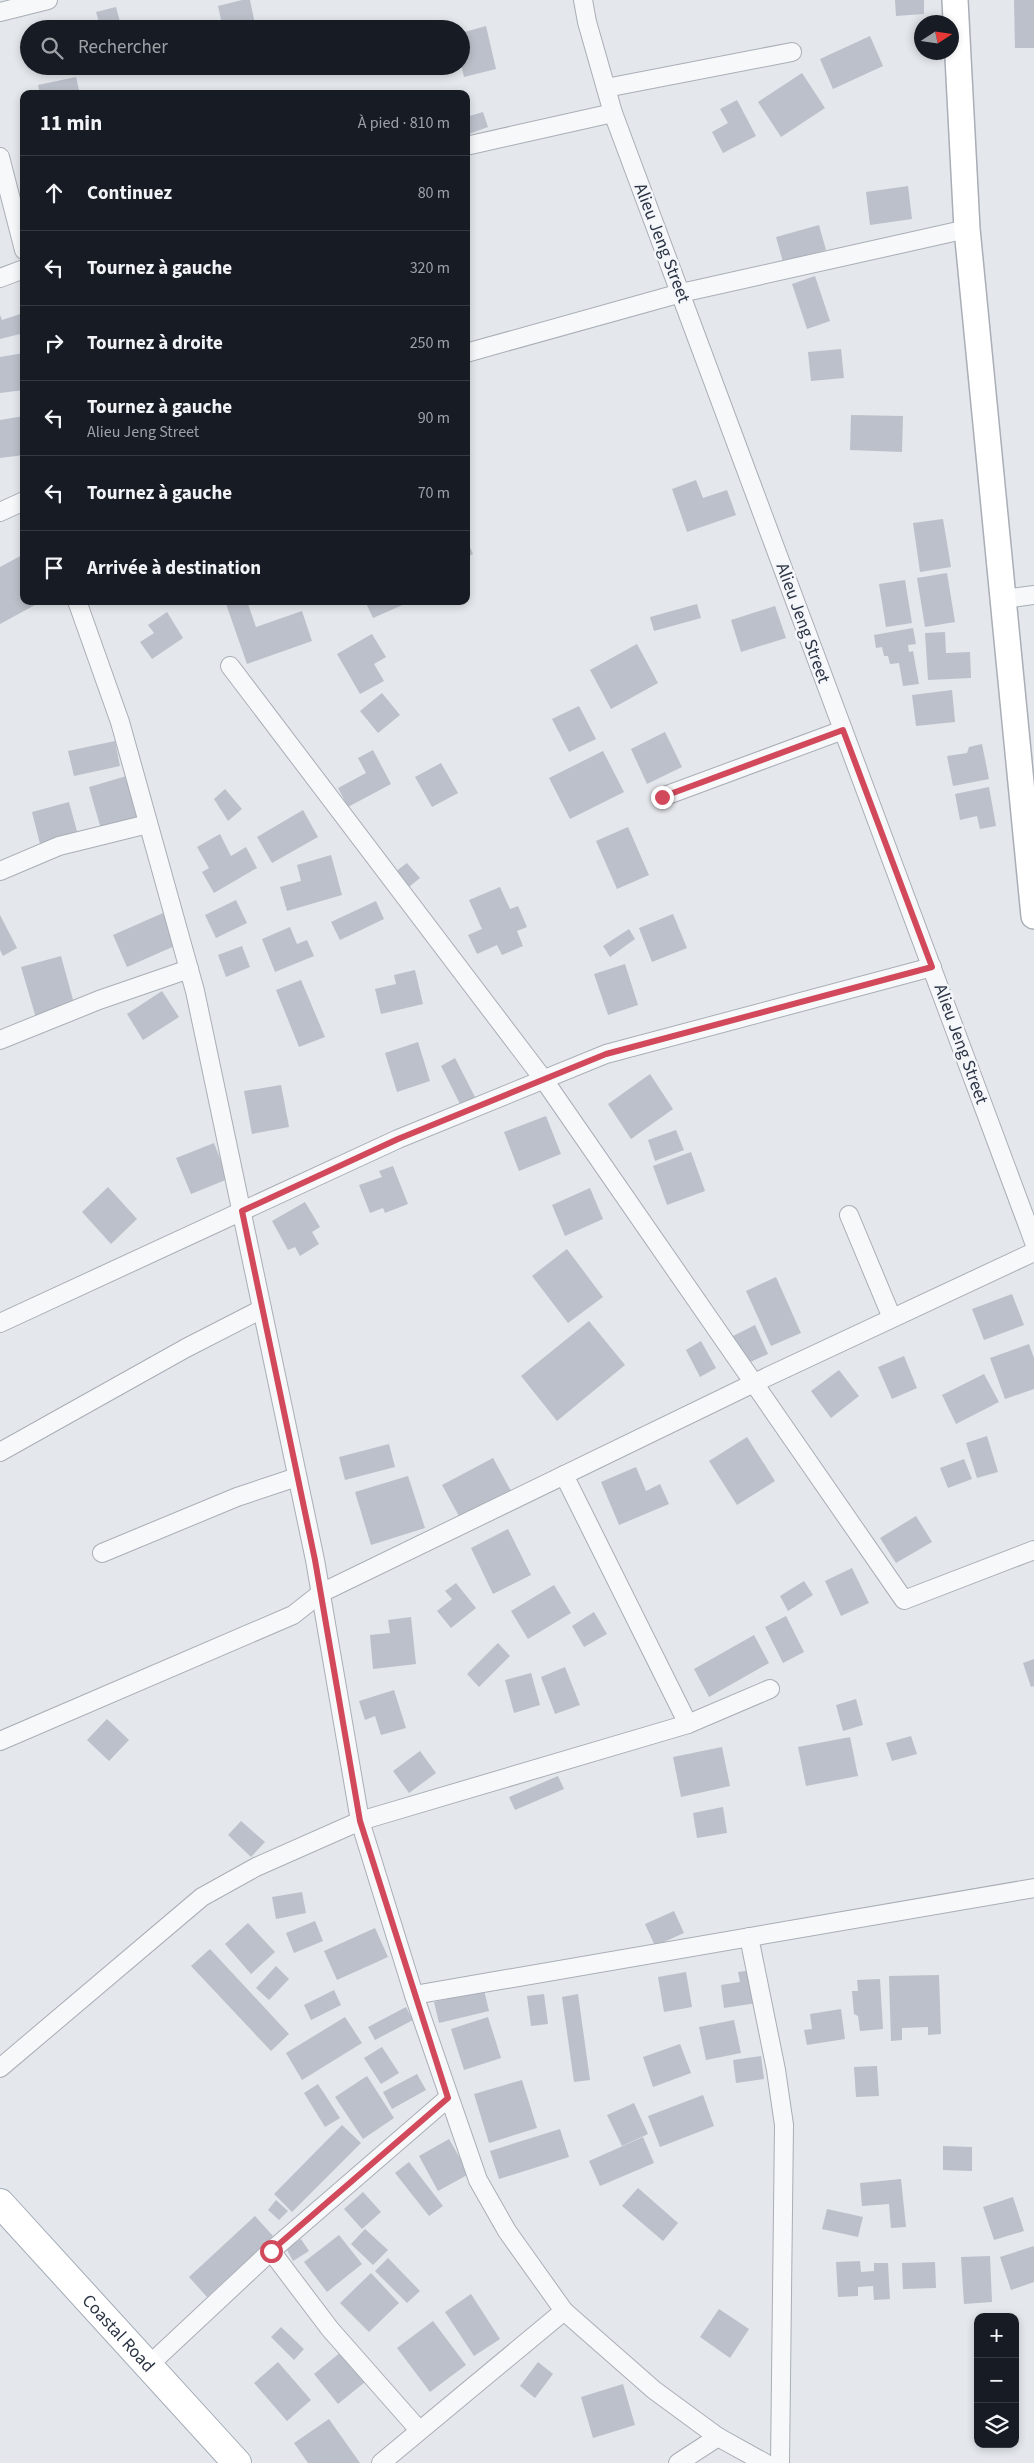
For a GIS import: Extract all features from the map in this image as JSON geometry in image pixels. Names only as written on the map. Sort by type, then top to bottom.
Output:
[{"type":"main road","name":"Coastal Road","points":[[0,2203],[237,2463]]},
{"type":"street","points":[[0,12],[48,0]]},
{"type":"street","name":"Alieu Jeng Street","points":[[583,0],[587,22],[613,113],[1034,1242]]},
{"type":"street","points":[[955,0],[967,229],[1003,598],[1027,758],[1034,916]]},
{"type":"street","points":[[606,88],[792,52]]},
{"type":"street","points":[[470,145],[613,113]]},
{"type":"street","points":[[0,157],[20,234]]},
{"type":"street","points":[[470,352],[681,293],[967,229]]},
{"type":"street","points":[[0,278],[20,270]]},
{"type":"street","points":[[0,512],[20,503]]},
{"type":"street","points":[[1003,598],[1034,594]]},
{"type":"street","points":[[78,605],[120,722],[189,969],[298,1477],[321,1593],[360,1821],[414,1995],[448,2098],[478,2180],[507,2231],[564,2311],[654,2390],[718,2437],[765,2463]]},
{"type":"street","points":[[230,666],[544,1080],[632,1204],[904,1600],[1034,1550]]},
{"type":"street","points":[[662,797],[843,730]]},
{"type":"street","points":[[0,871],[59,846],[148,824]]},
{"type":"street","points":[[0,1323],[398,1139],[606,1054],[932,967]]},
{"type":"street","points":[[0,1040],[99,1000],[189,969]]},
{"type":"street","points":[[850,1216],[892,1318]]},
{"type":"street","points":[[0,1741],[293,1615],[321,1593],[754,1383],[1034,1252]]},
{"type":"street","points":[[0,1452],[186,1348],[262,1309]]},
{"type":"street","points":[[564,1475],[688,1724]]},
{"type":"street","points":[[102,1553],[237,1497],[298,1477]]},
{"type":"street","points":[[0,2068],[202,1898],[256,1867],[360,1821],[688,1724],[770,1689]]},
{"type":"street","points":[[414,1995],[1034,1888]]},
{"type":"street","points":[[749,1937],[776,2070],[784,2125],[780,2463]]},
{"type":"street","points":[[148,2366],[271,2251],[448,2098]]},
{"type":"street","points":[[271,2251],[330,2329],[419,2430]]},
{"type":"street","points":[[381,2463],[564,2311]]},
{"type":"street","points":[[678,2463],[718,2437]]},
{"type":"building","points":[[250,0],[254,20],[221,20],[218,6]]},
{"type":"building","points":[[895,0],[924,0],[924,14],[896,16]]},
{"type":"building","points":[[1014,0],[1034,0],[1034,48],[1015,48]]},
{"type":"building","points":[[116,7],[120,20],[98,20],[96,12]]},
{"type":"building","points":[[486,26],[496,69],[464,77],[464,75],[470,75],[470,30]]},
{"type":"building","points":[[870,36],[883,66],[833,89],[820,59]]},
{"type":"building","points":[[802,73],[825,108],[781,137],[758,102]]},
{"type":"building","points":[[76,77],[79,90],[39,90],[38,85]]},
{"type":"building","points":[[737,100],[756,136],[723,153],[712,132],[728,123],[720,109]]},
{"type":"building","points":[[483,112],[488,127],[470,134],[470,116]]},
{"type":"building","points":[[908,186],[912,219],[870,225],[866,192]]},
{"type":"building","points":[[819,225],[826,250],[783,262],[776,237]]},
{"type":"building","points":[[815,276],[830,321],[807,329],[792,284]]},
{"type":"building","points":[[20,314],[20,334],[0,339],[0,315],[2,320]]},
{"type":"building","points":[[841,349],[844,378],[811,381],[808,352]]},
{"type":"building","points":[[20,354],[20,390],[0,393],[0,357]]},
{"type":"building","points":[[851,415],[903,416],[902,452],[850,450]]},
{"type":"building","points":[[20,417],[20,456],[0,458],[0,420]]},
{"type":"building","points":[[696,480],[703,498],[727,490],[736,515],[687,532],[672,489]]},
{"type":"building","points":[[943,519],[951,567],[920,572],[913,523]]},
{"type":"building","points":[[20,556],[20,605],[35,605],[0,624],[0,567]]},
{"type":"building","points":[[947,573],[955,622],[925,627],[917,578]]},
{"type":"building","points":[[905,580],[912,623],[886,627],[879,584]]},
{"type":"building","points":[[697,604],[701,618],[654,631],[650,617]]},
{"type":"building","points":[[226,605],[248,605],[256,627],[302,611],[312,641],[247,664]]},
{"type":"building","points":[[367,605],[402,605],[373,618]]},
{"type":"building","points":[[775,606],[786,638],[741,652],[731,620]]},
{"type":"building","points":[[167,612],[183,638],[152,659],[140,642],[154,633],[148,625]]},
{"type":"building","points":[[913,628],[916,644],[908,645],[909,652],[913,651],[919,684],[903,686],[899,663],[890,664],[888,656],[884,656],[882,647],[876,648],[874,635]]},
{"type":"building","points":[[945,632],[946,653],[970,652],[971,678],[928,680],[925,633]]},
{"type":"building","points":[[372,634],[386,657],[374,664],[384,681],[360,694],[337,654]]},
{"type":"building","points":[[637,644],[658,683],[611,709],[590,670]]},
{"type":"building","points":[[952,690],[955,722],[916,726],[912,695]]},
{"type":"building","points":[[382,693],[400,715],[378,733],[360,711]]},
{"type":"building","points":[[579,706],[596,739],[569,752],[552,719]]},
{"type":"building","points":[[665,732],[682,767],[647,784],[631,749]]},
{"type":"building","points":[[115,741],[120,766],[74,776],[68,751]]},
{"type":"building","points":[[982,744],[989,779],[953,786],[947,756],[967,753],[969,747]]},
{"type":"building","points":[[373,750],[391,784],[348,807],[338,788],[366,773],[358,758]]},
{"type":"building","points":[[603,751],[624,792],[570,819],[549,778]]},
{"type":"building","points":[[441,763],[458,793],[432,807],[415,777]]},
{"type":"building","points":[[130,775],[142,817],[101,829],[89,787]]},
{"type":"building","points":[[989,787],[996,826],[980,829],[977,816],[960,820],[955,794]]},
{"type":"building","points":[[225,789],[242,809],[228,821],[214,799]]},
{"type":"building","points":[[69,802],[78,835],[40,844],[32,812]]},
{"type":"building","points":[[303,810],[318,837],[272,863],[257,837]]},
{"type":"building","points":[[628,827],[649,875],[617,889],[596,841]]},
{"type":"building","points":[[220,834],[231,856],[246,847],[257,868],[214,893],[202,872],[209,868],[197,847]]},
{"type":"building","points":[[331,855],[342,895],[287,911],[280,887],[301,881],[297,865]]},
{"type":"building","points":[[407,863],[420,878],[404,891],[391,875]]},
{"type":"building","points":[[500,887],[510,909],[518,906],[527,927],[517,931],[523,946],[502,955],[497,945],[477,954],[468,935],[482,929],[469,900]]},
{"type":"building","points":[[236,900],[247,923],[216,938],[205,915]]},
{"type":"building","points":[[376,901],[384,919],[340,940],[331,922]]},
{"type":"building","points":[[163,913],[177,945],[127,967],[113,935]]},
{"type":"building","points":[[673,914],[687,948],[652,962],[639,928]]},
{"type":"building","points":[[0,915],[17,948],[3,956],[0,950]]},
{"type":"building","points":[[290,927],[297,944],[307,940],[314,956],[275,972],[262,939]]},
{"type":"building","points":[[629,929],[635,939],[610,957],[603,946]]},
{"type":"building","points":[[242,946],[250,967],[226,977],[218,955]]},
{"type":"building","points":[[61,956],[75,1007],[36,1018],[21,967]]},
{"type":"building","points":[[625,964],[638,1005],[608,1015],[594,974]]},
{"type":"building","points":[[415,970],[423,1004],[381,1014],[375,989],[396,984],[394,975]]},
{"type":"building","points":[[301,980],[325,1037],[299,1047],[276,990]]},
{"type":"building","points":[[162,991],[179,1017],[143,1040],[127,1014]]},
{"type":"building","points":[[418,1042],[430,1081],[397,1092],[385,1053]]},
{"type":"building","points":[[455,1058],[475,1097],[460,1104],[441,1066]]},
{"type":"building","points":[[650,1074],[673,1109],[631,1139],[608,1104]]},
{"type":"building","points":[[281,1085],[289,1127],[252,1134],[244,1091]]},
{"type":"building","points":[[546,1116],[561,1154],[519,1171],[504,1132]]},
{"type":"building","points":[[676,1130],[684,1150],[655,1161],[648,1140]]},
{"type":"building","points":[[214,1143],[228,1179],[191,1194],[176,1158]]},
{"type":"building","points":[[691,1152],[705,1191],[667,1205],[653,1166]]},
{"type":"building","points":[[393,1166],[408,1204],[385,1213],[383,1208],[370,1213],[359,1185],[382,1177],[379,1171]]},
{"type":"building","points":[[108,1187],[137,1219],[111,1244],[82,1212]]},
{"type":"building","points":[[590,1188],[603,1219],[565,1236],[552,1205]]},
{"type":"building","points":[[305,1202],[320,1227],[312,1232],[319,1244],[300,1256],[295,1247],[288,1250],[272,1221]]},
{"type":"building","points":[[567,1249],[603,1297],[568,1323],[532,1276]]},
{"type":"building","points":[[776,1277],[801,1333],[771,1346],[746,1291]]},
{"type":"building","points":[[1012,1294],[1024,1325],[984,1340],[972,1309]]},
{"type":"building","points":[[589,1321],[625,1365],[557,1421],[521,1376]]},
{"type":"building","points":[[755,1325],[768,1354],[744,1365],[731,1337]]},
{"type":"building","points":[[701,1341],[716,1368],[700,1377],[686,1350]]},
{"type":"building","points":[[1029,1344],[1034,1358],[1034,1389],[1005,1399],[990,1358]]},
{"type":"building","points":[[904,1356],[917,1388],[892,1399],[878,1367]]},
{"type":"building","points":[[839,1370],[859,1396],[831,1418],[811,1391]]},
{"type":"building","points":[[984,1374],[999,1402],[956,1424],[942,1395]]},
{"type":"building","points":[[987,1436],[998,1472],[977,1478],[966,1443]]},
{"type":"building","points":[[747,1437],[775,1481],[737,1505],[709,1461]]},
{"type":"building","points":[[389,1444],[395,1467],[345,1480],[339,1457]]},
{"type":"building","points":[[493,1458],[511,1491],[460,1518],[442,1485]]},
{"type":"building","points":[[964,1459],[972,1479],[948,1488],[940,1468]]},
{"type":"building","points":[[636,1467],[646,1491],[660,1484],[669,1504],[619,1525],[601,1482]]},
{"type":"building","points":[[408,1476],[425,1528],[371,1545],[355,1492]]},
{"type":"building","points":[[916,1516],[932,1542],[896,1563],[880,1538]]},
{"type":"building","points":[[508,1529],[531,1575],[493,1594],[471,1548]]},
{"type":"building","points":[[852,1568],[869,1603],[841,1616],[825,1581]]},
{"type":"building","points":[[804,1581],[813,1595],[788,1611],[780,1596]]},
{"type":"building","points":[[456,1583],[476,1608],[451,1628],[437,1611],[452,1599],[445,1591]]},
{"type":"building","points":[[554,1585],[571,1613],[528,1639],[511,1611]]},
{"type":"building","points":[[594,1612],[607,1634],[584,1647],[572,1626]]},
{"type":"building","points":[[786,1616],[804,1652],[783,1663],[765,1627]]},
{"type":"building","points":[[411,1617],[416,1664],[373,1669],[370,1635],[390,1633],[388,1620]]},
{"type":"building","points":[[754,1635],[769,1663],[709,1697],[694,1669]]},
{"type":"building","points":[[498,1643],[510,1656],[479,1687],[467,1674]]},
{"type":"building","points":[[1034,1659],[1034,1686],[1031,1687],[1023,1663]]},
{"type":"building","points":[[565,1667],[580,1705],[555,1714],[541,1677]]},
{"type":"building","points":[[531,1673],[540,1705],[514,1713],[505,1680]]},
{"type":"building","points":[[394,1690],[406,1728],[381,1735],[375,1716],[365,1720],[359,1701]]},
{"type":"building","points":[[856,1699],[863,1725],[843,1731],[836,1705]]},
{"type":"building","points":[[107,1719],[129,1740],[109,1761],[87,1740]]},
{"type":"building","points":[[911,1736],[917,1754],[892,1761],[886,1743]]},
{"type":"building","points":[[850,1737],[858,1776],[806,1786],[798,1747]]},
{"type":"building","points":[[722,1747],[730,1786],[681,1797],[673,1757]]},
{"type":"building","points":[[420,1751],[436,1773],[409,1793],[393,1771]]},
{"type":"building","points":[[558,1776],[564,1789],[515,1810],[509,1797]]},
{"type":"building","points":[[723,1807],[727,1833],[697,1838],[693,1813]]},
{"type":"building","points":[[241,1821],[265,1842],[251,1857],[228,1835]]},
{"type":"building","points":[[302,1892],[306,1913],[276,1919],[272,1897]]},
{"type":"building","points":[[674,1911],[684,1933],[655,1946],[645,1924]]},
{"type":"building","points":[[315,1921],[323,1941],[294,1953],[286,1933]]},
{"type":"building","points":[[248,1923],[275,1952],[251,1974],[225,1944]]},
{"type":"building","points":[[375,1928],[388,1957],[337,1980],[324,1951]]},
{"type":"building","points":[[210,1949],[289,2034],[271,2051],[191,1966]]},
{"type":"building","points":[[276,1966],[289,1979],[269,2000],[256,1988]]},
{"type":"building","points":[[752,1970],[757,2003],[724,2008],[721,1985],[740,1982],[738,1972]]},
{"type":"building","points":[[686,1972],[692,2007],[664,2012],[658,1977]]},
{"type":"building","points":[[939,1975],[941,2034],[928,2035],[928,2027],[902,2028],[902,2040],[891,2041],[889,1976]]},
{"type":"building","points":[[880,1979],[883,2029],[860,2031],[858,2016],[854,2014],[852,1991],[858,1991],[857,1980]]},
{"type":"building","points":[[334,1990],[341,2005],[311,2020],[304,2005]]},
{"type":"building","points":[[484,1990],[489,2011],[439,2023],[434,2002]]},
{"type":"building","points":[[544,1994],[548,2024],[531,2026],[527,1996]]},
{"type":"building","points":[[578,1994],[590,2080],[574,2082],[562,1997]]},
{"type":"building","points":[[406,2007],[413,2020],[375,2040],[368,2027]]},
{"type":"building","points":[[841,2009],[845,2039],[807,2045],[804,2030],[812,2029],[810,2014]]},
{"type":"building","points":[[345,2017],[362,2043],[302,2080],[286,2053]]},
{"type":"building","points":[[488,2017],[501,2058],[464,2070],[451,2029]]},
{"type":"building","points":[[734,2020],[741,2053],[706,2060],[699,2027]]},
{"type":"building","points":[[680,2044],[691,2073],[653,2087],[643,2057]]},
{"type":"building","points":[[382,2047],[399,2073],[381,2084],[364,2058]]},
{"type":"building","points":[[761,2056],[764,2079],[736,2083],[733,2060]]},
{"type":"building","points":[[877,2066],[879,2096],[856,2097],[854,2067]]},
{"type":"building","points":[[417,2074],[426,2090],[392,2109],[383,2092]]},
{"type":"building","points":[[367,2076],[394,2118],[363,2139],[335,2097]]},
{"type":"building","points":[[522,2080],[537,2128],[489,2143],[474,2094]]},
{"type":"building","points":[[318,2084],[340,2118],[325,2127],[304,2093]]},
{"type":"building","points":[[703,2095],[714,2126],[660,2147],[648,2116]]},
{"type":"building","points":[[634,2103],[648,2134],[622,2146],[607,2115]]},
{"type":"building","points":[[342,2125],[361,2143],[292,2212],[274,2194]]},
{"type":"building","points":[[560,2129],[569,2157],[499,2179],[490,2151]]},
{"type":"building","points":[[643,2137],[654,2163],[600,2186],[589,2161]]},
{"type":"building","points":[[449,2139],[469,2174],[438,2191],[419,2156]]},
{"type":"building","points":[[943,2146],[972,2147],[972,2171],[943,2170]]},
{"type":"building","points":[[409,2162],[443,2206],[429,2216],[395,2173]]},
{"type":"building","points":[[901,2179],[906,2227],[891,2228],[889,2204],[862,2206],[860,2183]]},
{"type":"building","points":[[638,2188],[678,2223],[663,2241],[622,2206]]},
{"type":"building","points":[[363,2192],[381,2212],[362,2229],[344,2209]]},
{"type":"building","points":[[1013,2197],[1024,2231],[994,2240],[983,2207]]},
{"type":"building","points":[[276,2200],[288,2211],[279,2220],[268,2210]]},
{"type":"building","points":[[827,2209],[863,2217],[858,2237],[822,2229]]},
{"type":"building","points":[[255,2216],[273,2236],[207,2297],[189,2277]]},
{"type":"building","points":[[365,2229],[388,2250],[373,2265],[351,2244]]},
{"type":"building","points":[[339,2235],[362,2264],[327,2292],[304,2262]]},
{"type":"building","points":[[301,2239],[309,2251],[293,2261],[286,2248]]},
{"type":"building","points":[[1034,2246],[1034,2282],[1011,2290],[1000,2257]]},
{"type":"building","points":[[990,2256],[992,2302],[964,2304],[961,2257]]},
{"type":"building","points":[[388,2258],[420,2291],[407,2303],[375,2271]]},
{"type":"building","points":[[860,2261],[861,2272],[874,2271],[874,2263],[888,2263],[890,2299],[874,2300],[873,2286],[858,2287],[858,2296],[838,2297],[836,2262]]},
{"type":"building","points":[[935,2262],[936,2288],[903,2289],[902,2263]]},
{"type":"building","points":[[371,2273],[399,2303],[369,2332],[340,2303]]},
{"type":"building","points":[[471,2294],[500,2339],[474,2356],[445,2312]]},
{"type":"building","points":[[719,2309],[749,2329],[730,2358],[700,2337]]},
{"type":"building","points":[[433,2321],[466,2365],[430,2392],[397,2348]]},
{"type":"building","points":[[281,2327],[304,2349],[294,2360],[271,2337]]},
{"type":"building","points":[[341,2352],[365,2382],[338,2404],[314,2374]]},
{"type":"building","points":[[278,2362],[311,2400],[287,2421],[254,2383]]},
{"type":"building","points":[[538,2362],[553,2374],[535,2398],[520,2386]]},
{"type":"building","points":[[623,2384],[635,2425],[593,2438],[581,2397]]},
{"type":"building","points":[[329,2419],[360,2463],[308,2463],[294,2443]]},
{"type":"route","points":[[271,2251],[448,2098],[402,1961],[360,1821],[315,1560],[242,1211],[398,1139],[606,1054],[932,967],[843,730],[662,797]]}]
